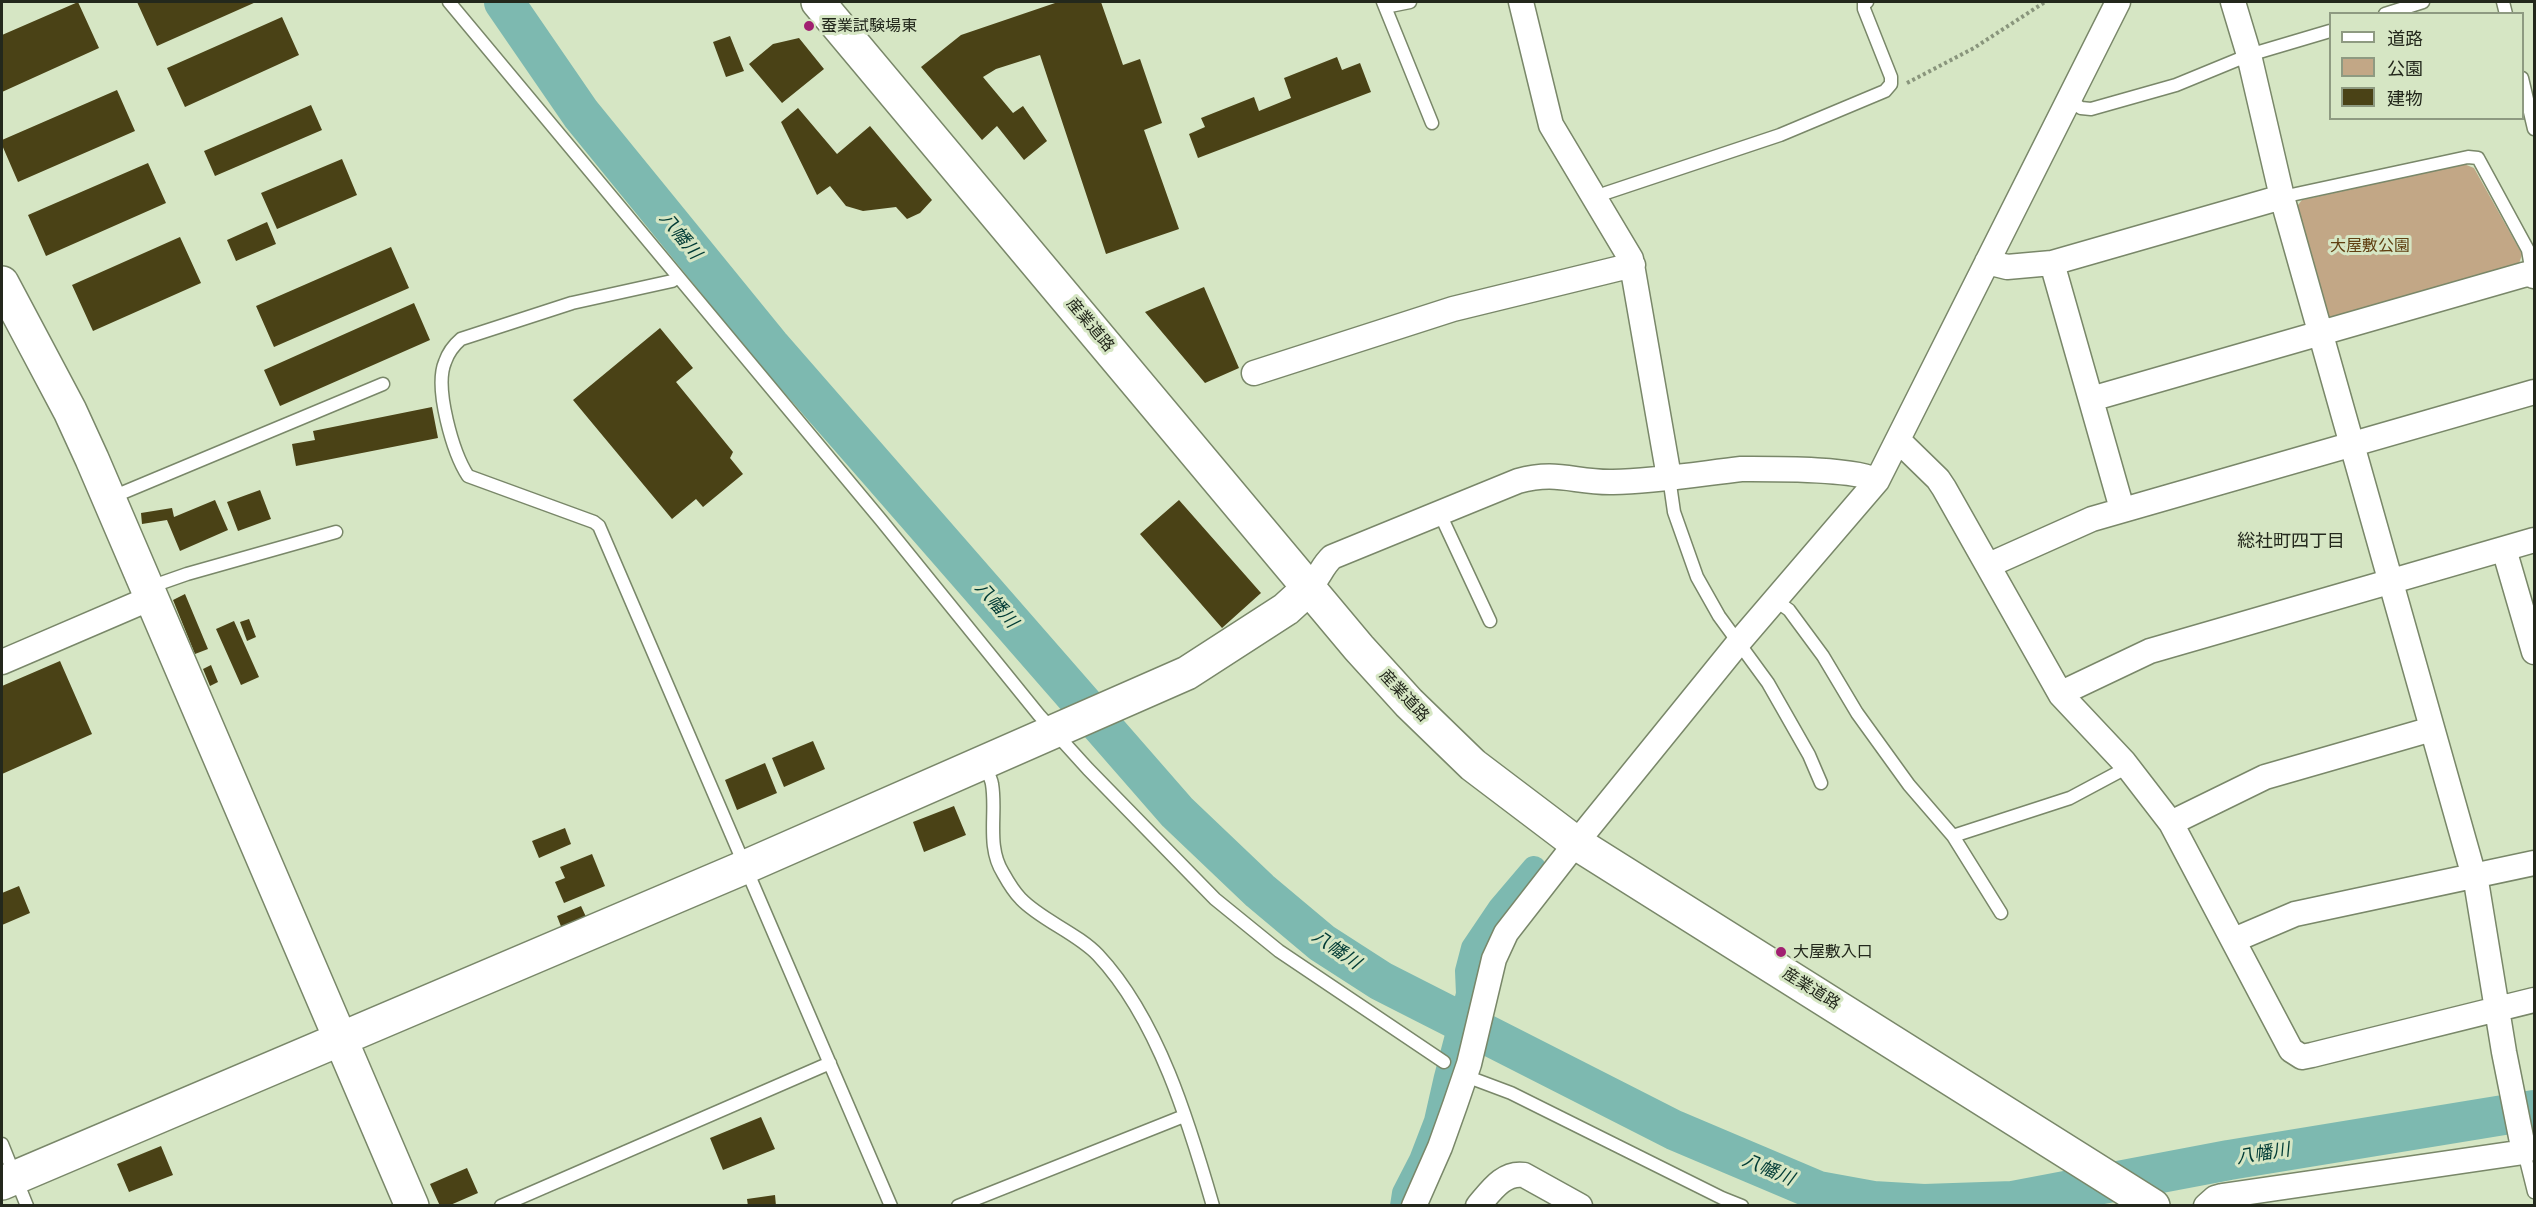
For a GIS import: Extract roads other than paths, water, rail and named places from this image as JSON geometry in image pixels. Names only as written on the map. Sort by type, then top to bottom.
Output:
[{"type":"street","name":"産業道路","points":[[818,2],[1359,648],[1440,734],[1490,778],[1576,843],[2080,1159],[2143,1203]]},
{"type":"street","points":[[1521,2],[1551,125],[1626,248],[1633,265],[1669,477]]},
{"type":"street","points":[[1414,1206],[1440,1147],[1458,1067],[1484,1004],[1494,959],[1506,933],[1739,642],[1877,481],[2118,2]]},
{"type":"street","points":[[2206,1206],[2215,1198],[2222,1196],[2527,1149],[2497,1008],[2474,876],[2282,197],[2249,56],[2233,2]]},
{"type":"street","points":[[1987,262],[2007,267],[2052,263],[2282,197]]},
{"type":"street","points":[[2052,263],[2122,509]]},
{"type":"street","points":[[1254,373],[1453,309],[1633,265]]},
{"type":"street","points":[[2091,399],[2533,274]]},
{"type":"street","points":[[2,283],[70,411],[412,1206]]},
{"type":"street","points":[[1989,565],[2075,525],[2122,509],[2535,392]]},
{"type":"street","points":[[1898,440],[1938,479],[2061,695],[2128,767],[2170,823],[2291,1050],[2302,1057],[2535,1000]]},
{"type":"street","points":[[14,1189],[342,1040],[745,867],[1187,673],[1286,609],[1318,579],[1323,566],[1332,557],[1518,481],[1538,475],[1555,475],[1611,482],[1756,468],[1860,473],[1877,481]]},
{"type":"street","points":[[2061,695],[2141,654],[2535,540]]},
{"type":"street","points":[[2504,549],[2535,652]]},
{"type":"street","points":[[2,662],[149,593]]},
{"type":"street","points":[[2170,823],[2257,779],[2432,729]]},
{"type":"street","points":[[2234,940],[2295,914],[2535,863]]},
{"type":"street","points":[[1478,1206],[1505,1177],[1518,1174],[1524,1175],[1580,1206]]},
{"type":"lane","points":[[449,2],[1058,729],[1214,899],[1279,951],[1458,1067],[1742,1206]]},
{"type":"lane","points":[[1410,2],[1384,4],[1432,123]]},
{"type":"lane","points":[[1597,200],[1606,193],[1780,135],[1885,91],[1891,84],[1891,77],[1864,9],[1864,3],[1867,2]]},
{"type":"lane","points":[[2391,12],[2423,2]]},
{"type":"lane","points":[[2069,100],[2081,108],[2091,109],[2176,85],[2249,56],[2329,32]]},
{"type":"lane","points":[[2524,82],[2535,129]]},
{"type":"lane","points":[[2282,197],[2468,157],[2478,158],[2528,250],[2533,274]]},
{"type":"lane","points":[[678,276],[672,281],[572,303],[461,339],[451,350],[445,362],[442,379],[453,442],[468,476],[594,522],[599,526],[891,1206]]},
{"type":"lane","points":[[109,499],[383,384]]},
{"type":"lane","points":[[1669,477],[1674,512],[1697,577],[1719,616],[1768,683],[1809,755],[1821,783]]},
{"type":"lane","points":[[1440,514],[1490,621]]},
{"type":"lane","points":[[149,593],[187,574],[336,532]]},
{"type":"lane","points":[[1775,600],[1789,610],[1823,656],[1857,713],[1909,785],[1953,836],[2001,913]]},
{"type":"lane","points":[[982,762],[992,784],[993,836],[1001,871],[1022,899],[1096,953],[1124,989],[1150,1034],[1184,1116],[1213,1206]]},
{"type":"lane","points":[[1953,836],[2070,798],[2128,767]]},
{"type":"lane","points":[[501,1206],[830,1063]]},
{"type":"lane","points":[[958,1206],[1184,1116]]},
{"type":"lane","points":[[2,1144],[14,1189]]},
{"type":"lane","points":[[2527,1149],[2535,1192]]},
{"type":"waterway","name":"八幡川","points":[[504,2],[581,114],[770,346],[1177,812],[1260,891],[1322,943],[1381,981],[1674,1130],[1818,1191],[1873,1201],[1924,1204],[2013,1201],[2229,1160],[2534,1110]]},
{"type":"waterway","points":[[1402,1206],[1404,1193],[1421,1160],[1436,1121],[1468,994],[1467,971],[1473,948],[1500,908],[1534,868]]},
{"type":"place","name":"蚕業試験場東","points":[[809,26]]},
{"type":"place","name":"大屋敷入口","points":[[1781,952]]},
{"type":"district","name":"総社町四丁目","points":[[2291,542]]},
{"type":"park label","name":"大屋敷公園","points":[[2370,246]]}]
